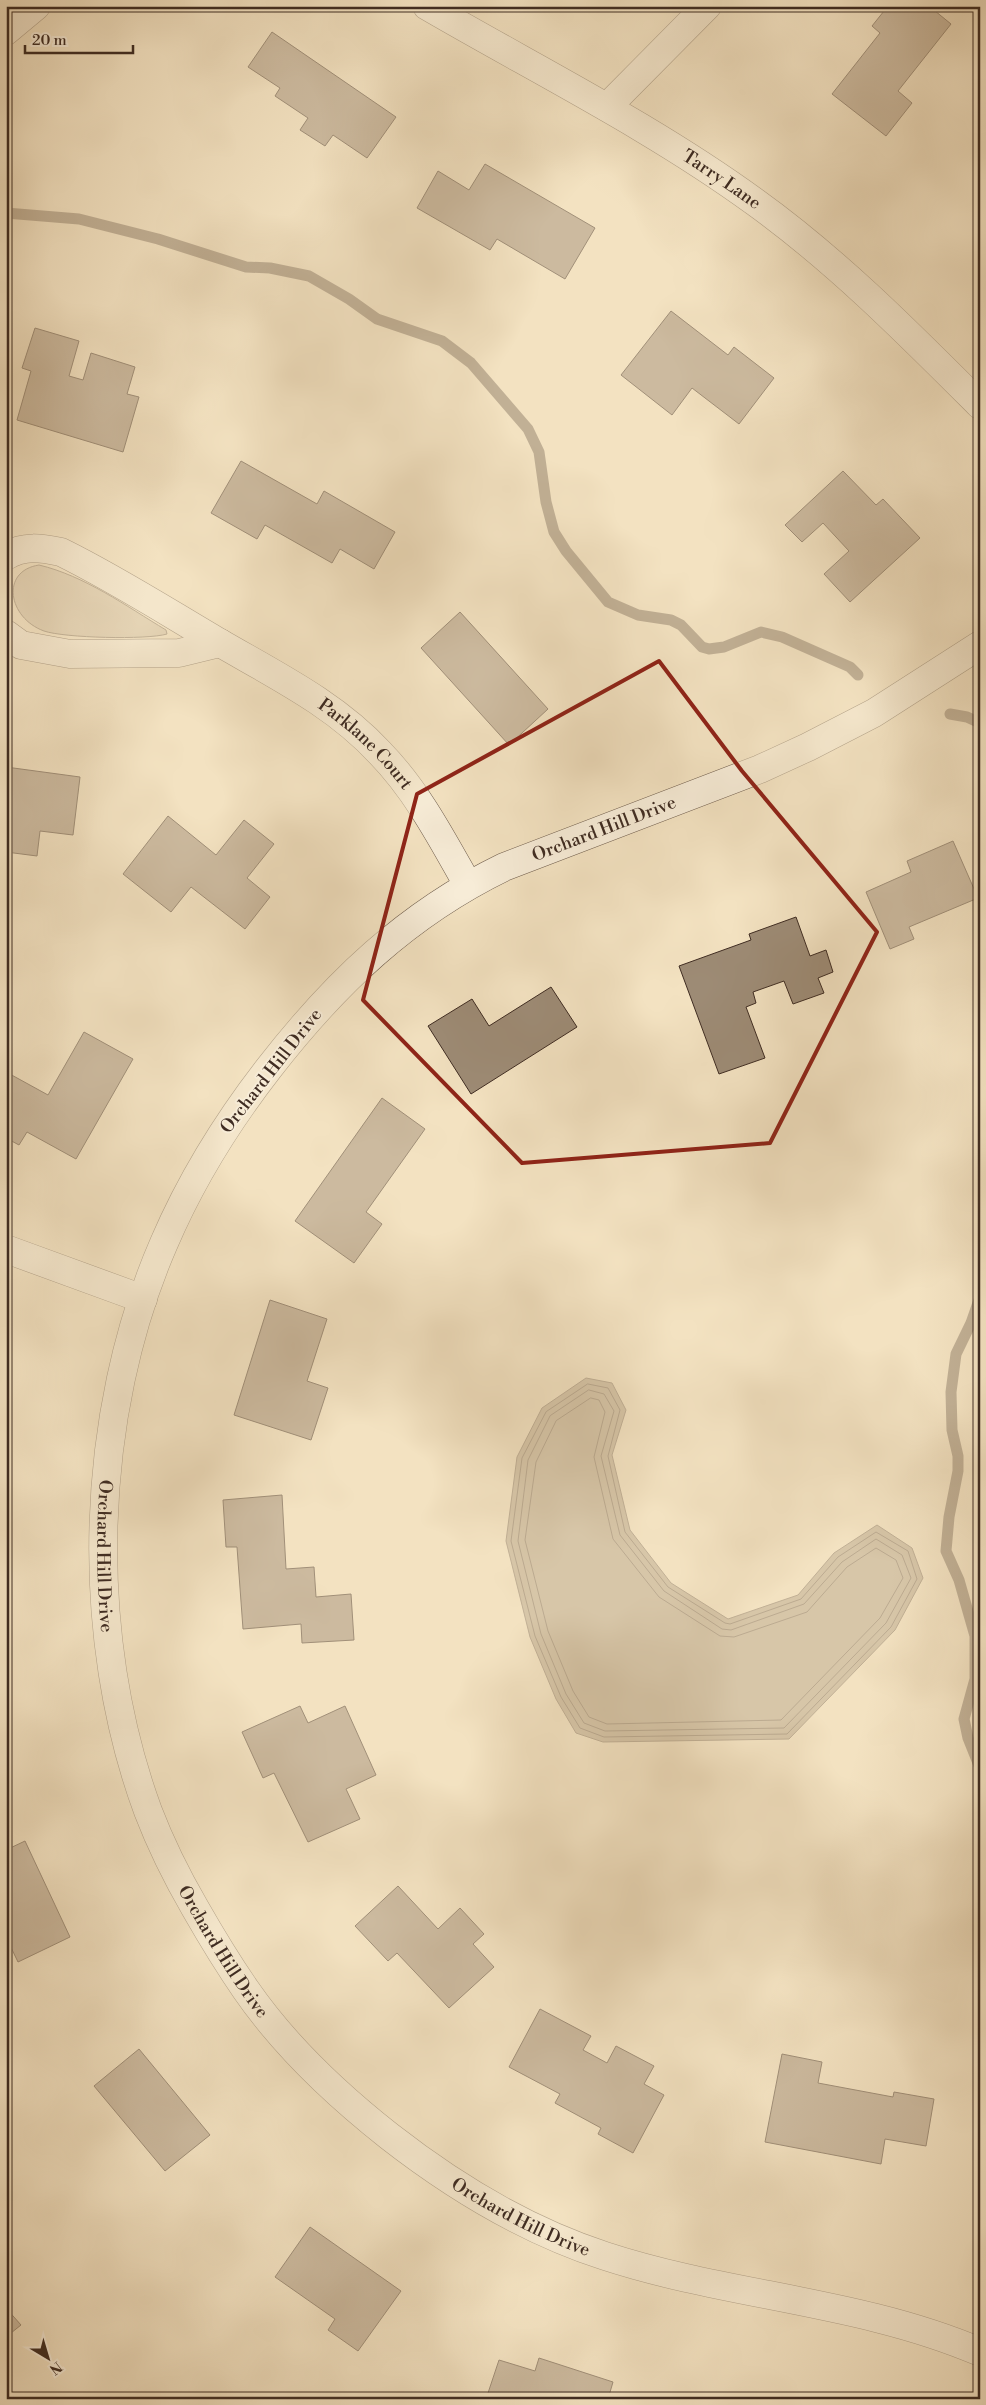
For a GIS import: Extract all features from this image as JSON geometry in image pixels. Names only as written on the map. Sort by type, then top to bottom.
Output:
[{"type":"street","points":[[6,31],[36,6]]},
{"type":"street","name":"Tarry Lane","points":[[427,6],[607,107],[722,179],[785,225],[896,323],[980,405]]},
{"type":"street","points":[[607,107],[707,6]]},
{"type":"street","name":"Parklane Court","points":[[6,556],[15,551],[29,548],[61,552],[293,683],[330,709],[380,752],[399,774],[429,818],[468,885]]},
{"type":"street","points":[[6,634],[21,645],[70,654],[179,653],[220,643]]},
{"type":"street","name":"Orchard Hill Drive","points":[[980,645],[874,713],[808,748],[760,769],[504,867],[468,885],[423,913],[375,953],[333,993],[294,1036],[249,1094],[202,1166],[162,1246],[143,1300],[121,1385],[112,1431],[105,1486],[104,1546],[109,1652],[116,1698],[148,1811],[174,1870],[248,1993],[280,2032],[318,2072],[388,2135],[452,2180],[495,2207],[575,2246],[633,2264],[868,2316],[947,2338],[980,2352]]},
{"type":"street","points":[[6,1249],[143,1300]]},
{"type":"highlighted area","points":[[659,661],[742,771],[877,932],[770,1143],[522,1163],[363,1000],[417,794]]},
{"type":"shaded area","points":[[39,565],[73,576],[89,584],[166,630],[167,634],[125,638],[86,637],[44,631],[32,625],[16,606],[13,595],[14,585],[18,576],[27,569]]},
{"type":"water","points":[[586,1378],[612,1383],[626,1410],[612,1455],[630,1530],[671,1583],[728,1619],[798,1595],[834,1553],[877,1525],[912,1548],[923,1578],[895,1630],[789,1739],[603,1742],[576,1733],[556,1699],[530,1637],[506,1541],[517,1457],[542,1408]]},
{"type":"building","points":[[888,6],[929,6],[951,24],[898,91],[912,103],[886,136],[832,94],[880,33],[872,26]]},
{"type":"building","points":[[272,32],[396,117],[367,158],[333,135],[325,146],[300,130],[308,118],[275,96],[280,88],[248,67]]},
{"type":"building","points":[[485,164],[595,228],[565,279],[497,239],[490,250],[417,208],[438,171],[469,190]]},
{"type":"building","points":[[671,311],[728,355],[734,347],[774,378],[739,424],[692,388],[672,415],[621,375]]},
{"type":"building","points":[[35,328],[79,341],[69,376],[83,380],[91,353],[135,367],[127,394],[139,397],[123,452],[17,420],[31,371],[22,368]]},
{"type":"building","points":[[241,461],[317,504],[324,491],[395,532],[374,569],[340,549],[332,563],[265,525],[257,539],[211,513]]},
{"type":"building","points":[[843,471],[876,505],[883,499],[920,538],[850,602],[824,574],[849,551],[823,523],[802,542],[785,525]]},
{"type":"building","points":[[460,612],[548,709],[509,745],[421,648]]},
{"type":"building","points":[[6,767],[80,777],[73,835],[40,831],[37,856],[6,852]]},
{"type":"building","points":[[168,816],[216,855],[244,820],[274,844],[247,878],[270,897],[245,929],[191,887],[171,912],[123,874]]},
{"type":"building","points":[[953,841],[978,898],[909,927],[914,939],[890,949],[866,892],[911,872],[907,861]]},
{"type":"building","points":[[796,917],[810,956],[826,950],[833,972],[818,978],[824,993],[793,1004],[784,981],[753,992],[756,1003],[746,1007],[765,1058],[719,1074],[679,966],[751,940],[749,934]]},
{"type":"building","points":[[551,987],[577,1027],[471,1094],[428,1026],[472,999],[489,1026]]},
{"type":"building","points":[[84,1032],[133,1059],[76,1159],[27,1132],[19,1145],[6,1138],[6,1077],[8,1073],[48,1095]]},
{"type":"building","points":[[382,1098],[425,1129],[366,1212],[382,1224],[354,1263],[295,1221]]},
{"type":"building","points":[[270,1300],[327,1319],[307,1381],[328,1388],[311,1440],[234,1415]]},
{"type":"building","points":[[282,1495],[286,1569],[314,1567],[316,1597],[351,1594],[354,1640],[302,1643],[301,1624],[243,1629],[237,1547],[226,1547],[223,1500]]},
{"type":"building","points":[[300,1706],[308,1723],[345,1706],[376,1775],[346,1789],[360,1819],[308,1842],[274,1773],[263,1778],[242,1732]]},
{"type":"building","points":[[25,1841],[70,1937],[18,1962],[6,1937],[6,1850]]},
{"type":"building","points":[[398,1886],[438,1929],[460,1908],[484,1934],[473,1944],[494,1967],[449,2008],[397,1953],[388,1961],[355,1926]]},
{"type":"building","points":[[540,2009],[591,2036],[583,2050],[607,2063],[616,2046],[654,2066],[644,2084],[664,2095],[633,2153],[598,2134],[601,2128],[555,2103],[560,2094],[509,2067]]},
{"type":"building","points":[[139,2049],[210,2135],[165,2171],[94,2086]]},
{"type":"building","points":[[782,2054],[822,2062],[818,2083],[893,2097],[894,2092],[934,2099],[926,2146],[885,2139],[881,2164],[765,2142]]},
{"type":"building","points":[[310,2227],[401,2291],[358,2351],[328,2330],[335,2319],[275,2277]]},
{"type":"building","points":[[6,2308],[21,2325],[6,2337]]},
{"type":"building","points":[[539,2358],[613,2382],[608,2399],[486,2399],[499,2360],[535,2371]]},
{"type":"waterway","points":[[6,213],[79,219],[158,239],[246,267],[270,268],[309,276],[349,299],[377,319],[442,341],[471,363],[528,429],[539,452],[546,502],[554,532],[566,551],[608,602],[638,615],[671,620],[681,625],[702,647],[709,649],[724,647],[761,632],[782,637],[850,667],[858,675]]},
{"type":"waterway","points":[[950,714],[967,717],[980,723]]},
{"type":"waterway","points":[[980,1297],[971,1323],[956,1354],[951,1392],[952,1430],[958,1456],[958,1471],[949,1517],[946,1551],[959,1580],[975,1636],[975,1679],[964,1719],[968,1738],[980,1768]]}]
